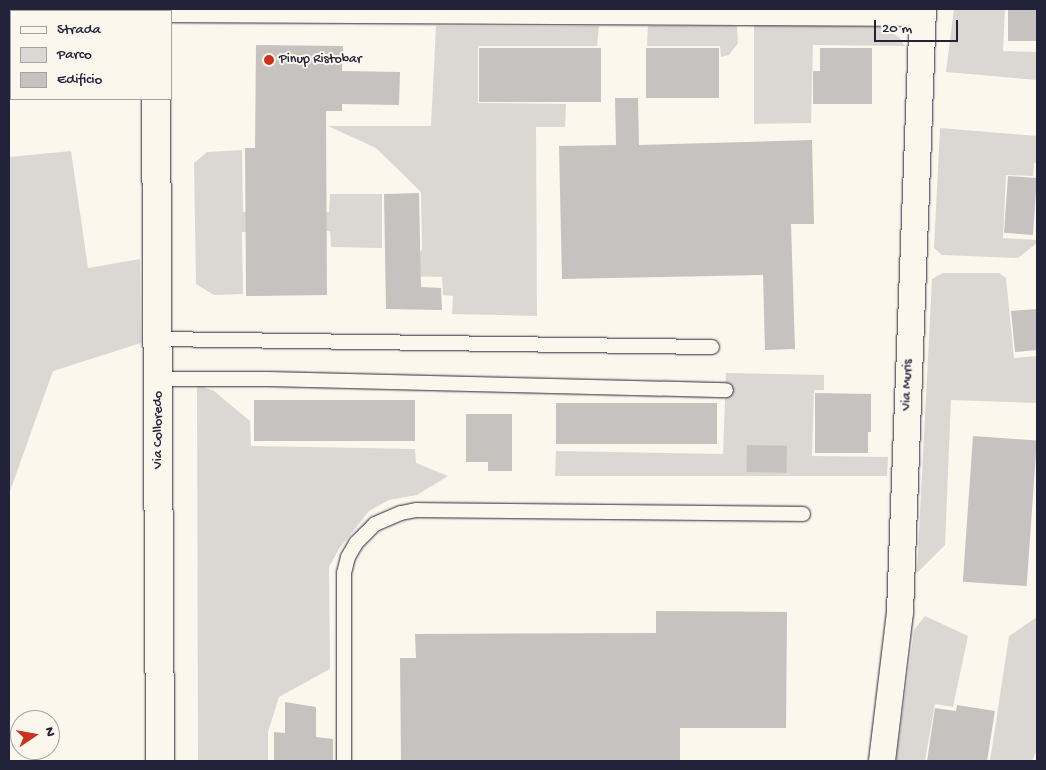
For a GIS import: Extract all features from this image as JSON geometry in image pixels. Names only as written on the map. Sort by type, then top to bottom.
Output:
[{"type":"main road","name":"Via Colloredo","points":[[156,100],[160,761]]},
{"type":"street","points":[[172,10],[922,11]]},
{"type":"street","name":"Via Muris","points":[[882,761],[900,612],[922,11]]},
{"type":"lane","points":[[158,339],[712,347]]},
{"type":"lane","points":[[158,379],[268,379],[726,390]]},
{"type":"lane","points":[[344,761],[344,573],[348,557],[356,543],[375,524],[401,513],[417,510],[804,514]]},
{"type":"green space","points":[[9,9],[129,9],[10,10],[9,35]]},
{"type":"green space","points":[[954,9],[1005,9],[1003,51],[1037,52],[1037,80],[946,72]]},
{"type":"green space","points":[[754,25],[881,27],[899,37],[905,46],[813,45],[811,123],[754,124]]},
{"type":"green space","points":[[436,26],[599,26],[597,46],[478,46],[478,103],[566,104],[565,127],[536,127],[537,316],[452,314],[453,296],[443,295],[442,277],[408,276],[422,249],[421,192],[376,148],[328,126],[431,126]]},
{"type":"green space","points":[[648,26],[737,26],[738,43],[729,55],[721,57],[720,46],[647,46]]},
{"type":"green space","points":[[940,128],[1037,136],[1037,163],[1034,163],[1033,176],[1006,175],[1003,238],[1037,240],[1037,243],[1018,258],[942,255],[934,248]]},
{"type":"green space","points":[[242,150],[243,212],[329,212],[330,194],[382,194],[382,248],[331,247],[330,231],[242,232],[243,294],[214,295],[196,284],[194,163],[207,152]]},
{"type":"green space","points":[[71,151],[88,268],[140,259],[141,343],[53,371],[9,494],[9,157]]},
{"type":"green space","points":[[943,273],[999,273],[1006,278],[1014,358],[1037,356],[1037,403],[951,400],[945,545],[917,573],[932,279]]},
{"type":"green space","points":[[726,373],[824,375],[824,390],[814,390],[812,456],[888,457],[887,476],[555,476],[556,451],[723,454]]},
{"type":"green space","points":[[197,385],[214,391],[250,421],[251,446],[415,449],[416,463],[448,476],[417,495],[389,500],[369,511],[339,549],[329,567],[330,669],[279,697],[268,732],[268,761],[198,761]]},
{"type":"green space","points":[[925,616],[968,636],[953,707],[935,704],[925,761],[896,761],[914,630]]},
{"type":"green space","points":[[1037,617],[1037,750],[1032,761],[990,761],[1009,636]]},
{"type":"building","points":[[1008,9],[1037,9],[1037,41],[1008,41]]},
{"type":"building","points":[[256,45],[343,46],[342,71],[400,72],[399,105],[342,104],[342,111],[326,111],[327,295],[246,296],[245,148],[255,148]]},
{"type":"building","points":[[479,48],[601,48],[601,102],[479,102]]},
{"type":"building","points":[[646,48],[719,48],[719,98],[646,98]]},
{"type":"building","points":[[820,48],[872,48],[872,104],[813,104],[813,71],[820,71]]},
{"type":"building","points":[[615,98],[638,98],[639,145],[812,140],[814,224],[791,224],[795,349],[765,350],[763,275],[562,279],[559,146],[616,145]]},
{"type":"building","points":[[1008,176],[1037,178],[1033,235],[1004,233]]},
{"type":"building","points":[[419,193],[421,287],[441,288],[442,310],[386,309],[384,194]]},
{"type":"building","points":[[1037,309],[1037,350],[1015,352],[1011,311]]},
{"type":"building","points":[[815,393],[871,394],[871,432],[868,432],[868,453],[815,453]]},
{"type":"building","points":[[254,400],[415,400],[415,441],[254,441]]},
{"type":"building","points":[[556,403],[717,403],[717,444],[556,444]]},
{"type":"building","points":[[466,414],[512,414],[512,471],[488,471],[488,462],[466,462]]},
{"type":"building","points":[[973,436],[1037,440],[1027,586],[963,582]]},
{"type":"building","points":[[747,445],[787,446],[787,473],[747,472]]},
{"type":"building","points":[[656,611],[787,612],[786,728],[680,728],[680,761],[401,761],[400,658],[416,658],[415,634],[656,633]]},
{"type":"building","points":[[285,702],[316,707],[316,737],[333,739],[333,761],[274,761],[274,732],[285,733]]},
{"type":"building","points":[[957,705],[995,711],[987,761],[927,761],[935,708],[956,711]]},
{"type":"place","name":"Pinup Ristobar","points":[[269,60]]}]
